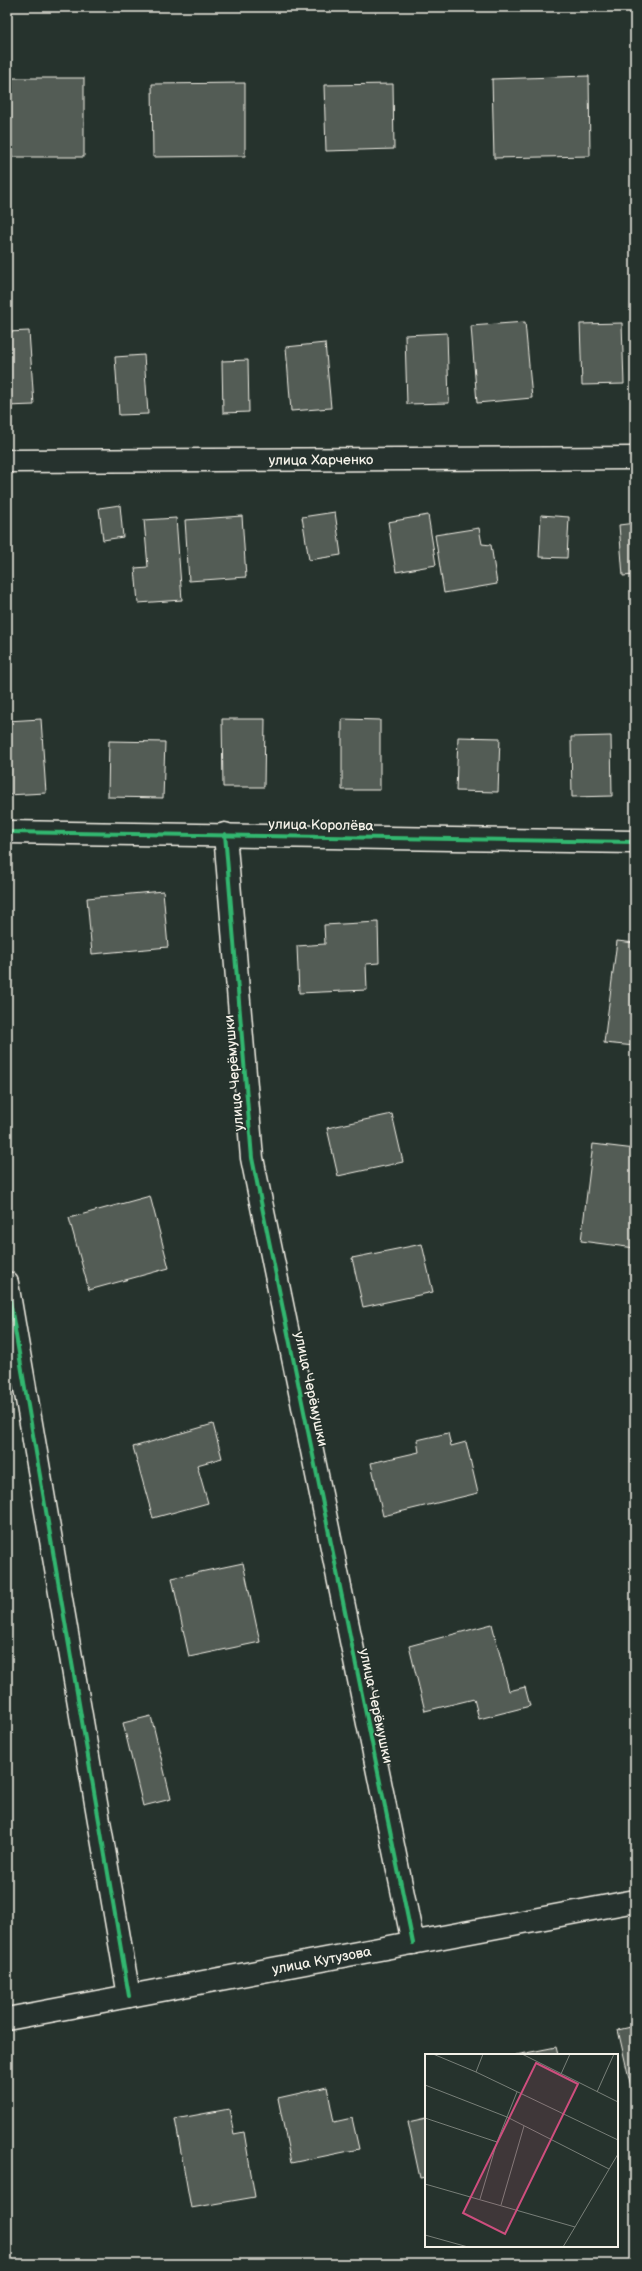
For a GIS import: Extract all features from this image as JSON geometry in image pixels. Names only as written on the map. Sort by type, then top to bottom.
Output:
[{"type":"street","name":"улица Харченко","points":[[7,461],[635,458]]},
{"type":"street","name":"улица Королёва","points":[[7,832],[225,834],[635,842]]},
{"type":"street","name":"улица Черёмушки","points":[[225,834],[252,1158],[414,1942]]},
{"type":"street","points":[[7,1283],[130,1996]]},
{"type":"street","name":"улица Кутузова","points":[[7,2019],[635,1901]]},
{"type":"building","points":[[589,76],[590,156],[494,158],[492,79]]},
{"type":"building","points":[[7,78],[84,78],[84,157],[7,157]]},
{"type":"building","points":[[245,83],[245,156],[153,157],[152,84]]},
{"type":"building","points":[[393,84],[394,149],[326,151],[324,85]]},
{"type":"building","points":[[525,322],[532,398],[477,403],[471,326]]},
{"type":"building","points":[[622,323],[624,384],[582,385],[580,324]]},
{"type":"building","points":[[29,331],[34,405],[7,406],[7,332]]},
{"type":"building","points":[[447,333],[449,403],[407,404],[405,335]]},
{"type":"building","points":[[325,343],[331,408],[291,411],[286,347]]},
{"type":"building","points":[[144,355],[148,414],[119,415],[115,357]]},
{"type":"building","points":[[248,360],[249,412],[223,413],[222,361]]},
{"type":"building","points":[[120,505],[123,537],[103,540],[99,508]]},
{"type":"building","points":[[335,512],[341,555],[309,560],[302,517]]},
{"type":"building","points":[[428,515],[436,565],[396,572],[388,522]]},
{"type":"building","points":[[541,515],[569,517],[567,558],[539,557]]},
{"type":"building","points":[[242,516],[246,577],[189,581],[185,520]]},
{"type":"building","points":[[176,518],[182,600],[138,603],[135,568],[148,567],[144,520]]},
{"type":"building","points":[[635,523],[635,575],[623,576],[619,525]]},
{"type":"building","points":[[479,528],[482,544],[491,545],[497,584],[444,593],[435,535]]},
{"type":"building","points":[[41,719],[46,793],[7,795],[7,721]]},
{"type":"building","points":[[222,719],[265,719],[264,787],[223,787]]},
{"type":"building","points":[[342,719],[380,720],[380,790],[342,790]]},
{"type":"building","points":[[611,736],[612,796],[572,797],[571,737]]},
{"type":"building","points":[[458,737],[500,738],[498,792],[456,791]]},
{"type":"building","points":[[109,741],[165,742],[163,798],[108,797]]},
{"type":"building","points":[[163,891],[168,947],[92,954],[87,898]]},
{"type":"building","points":[[378,922],[379,963],[366,964],[367,990],[299,993],[297,946],[325,944],[324,925]]},
{"type":"building","points":[[617,941],[635,943],[635,1046],[604,1043]]},
{"type":"building","points":[[392,1114],[403,1162],[338,1176],[327,1128]]},
{"type":"building","points":[[593,1144],[635,1149],[635,1248],[581,1241]]},
{"type":"building","points":[[150,1196],[169,1268],[89,1290],[69,1218]]},
{"type":"building","points":[[422,1244],[433,1292],[363,1307],[352,1258]]},
{"type":"building","points":[[213,1424],[222,1458],[197,1465],[208,1503],[153,1518],[133,1447]]},
{"type":"building","points":[[448,1433],[451,1446],[466,1442],[478,1493],[383,1516],[371,1463],[419,1452],[417,1440]]},
{"type":"building","points":[[243,1563],[260,1642],[189,1657],[172,1578]]},
{"type":"building","points":[[492,1624],[509,1691],[525,1687],[530,1706],[479,1719],[474,1699],[425,1711],[409,1646]]},
{"type":"building","points":[[151,1716],[171,1799],[143,1806],[123,1723]]},
{"type":"building","points":[[635,2026],[635,2100],[634,2100],[618,2030]]},
{"type":"building","points":[[556,2047],[558,2054],[521,2054]]},
{"type":"building","points":[[327,2087],[334,2122],[352,2118],[359,2149],[291,2163],[278,2098]]},
{"type":"building","points":[[229,2109],[234,2134],[244,2132],[255,2197],[191,2208],[175,2119]]},
{"type":"building","points":[[425,2118],[425,2177],[420,2178],[408,2122]]},
{"type":"cycle path","points":[[7,832],[635,842]]},
{"type":"cycle path","points":[[225,834],[252,1158],[413,1943]]},
{"type":"cycle path","points":[[7,1283],[129,1996]]}]
